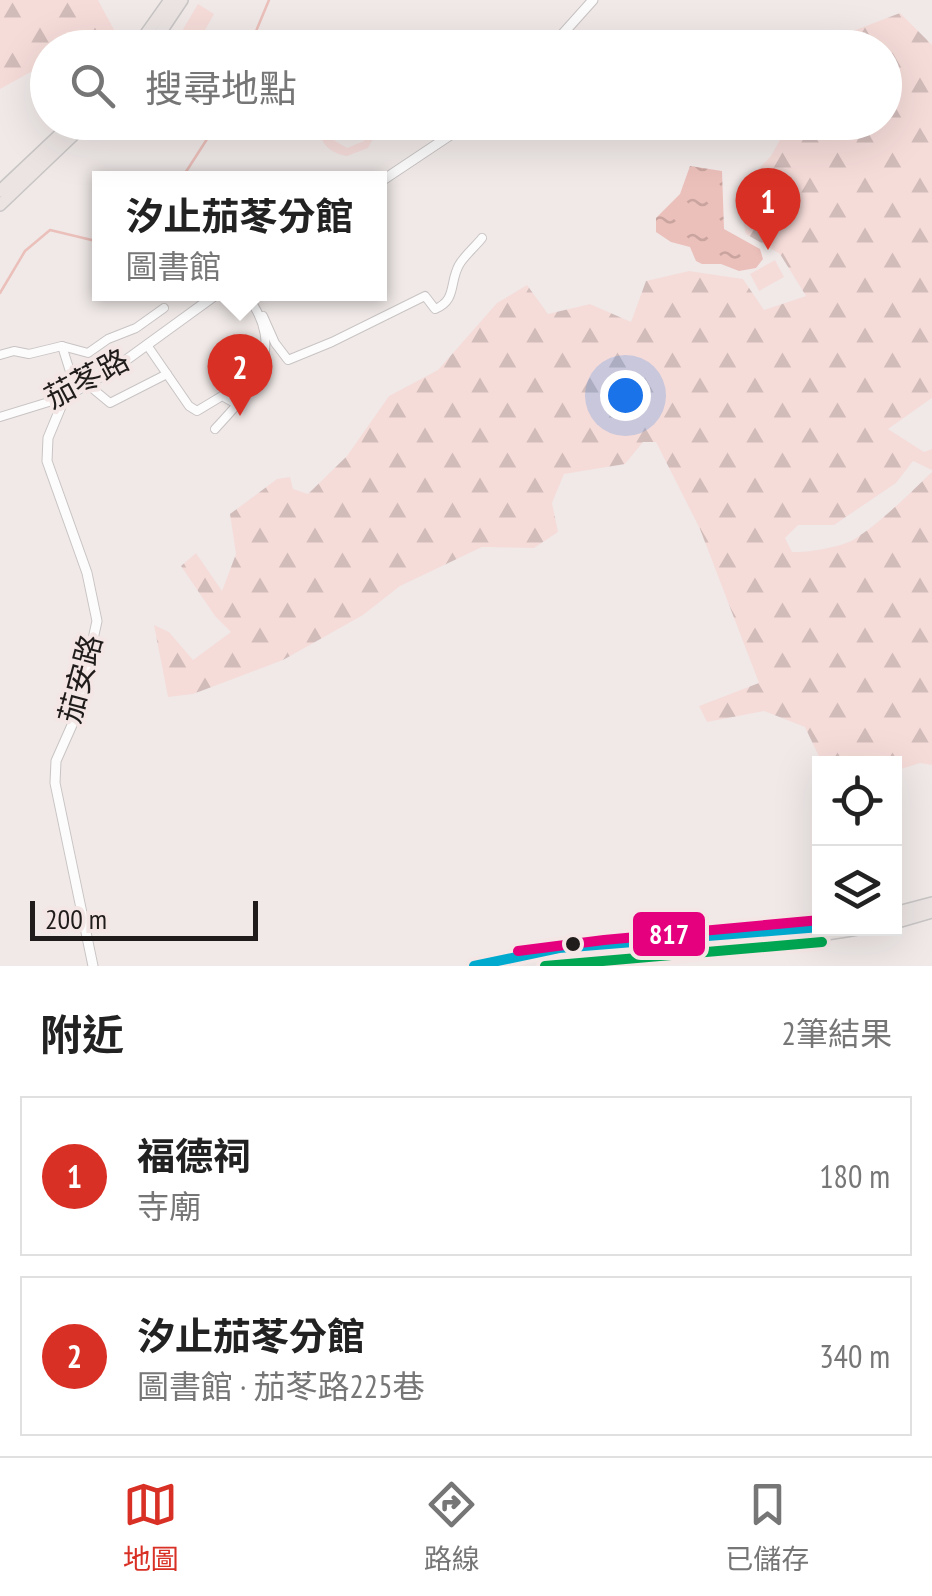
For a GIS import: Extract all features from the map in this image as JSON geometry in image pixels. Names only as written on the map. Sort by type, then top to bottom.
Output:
[{"type":"main road","points":[[149,30],[170,0]]},
{"type":"main road","points":[[162,30],[182,0]]},
{"type":"main road","points":[[0,191],[55,140]]},
{"type":"main road","points":[[0,205],[68,140]]},
{"type":"main road","points":[[902,911],[932,903]]},
{"type":"main road","points":[[902,921],[932,912]]},
{"type":"main road","points":[[474,966],[530,952],[595,944],[812,928]]},
{"type":"main road","points":[[520,966],[618,952],[817,936]]},
{"type":"street","points":[[566,30],[593,0]]},
{"type":"street","points":[[387,177],[443,140]]},
{"type":"street","points":[[251,301],[288,360],[425,296],[436,310],[450,300],[458,266],[482,238]]},
{"type":"street","name":"茄苳路","points":[[0,417],[69,395],[96,381],[207,301]]},
{"type":"street","points":[[0,355],[14,351],[29,354],[62,346],[88,353],[164,308]]},
{"type":"street","points":[[214,429],[238,405],[264,359],[263,316]]},
{"type":"street","points":[[147,345],[189,406],[197,411],[222,396],[238,405]]},
{"type":"street","points":[[62,346],[73,381],[69,395]]},
{"type":"street","points":[[87,384],[110,403],[167,374]]},
{"type":"street","name":"茄安路","points":[[69,395],[48,438],[46,461],[87,573],[96,620],[76,716],[56,760],[55,783],[93,966]]},
{"type":"green space","points":[[0,0],[98,0],[114,30],[30,30],[30,72],[0,89]]},
{"type":"green space","points":[[198,4],[214,14],[205,30],[183,30]]},
{"type":"green space","points":[[900,13],[932,45],[932,398],[888,429],[924,452],[932,449],[932,470],[913,461],[896,483],[834,525],[798,525],[785,538],[792,552],[823,549],[853,540],[932,472],[932,765],[920,763],[902,769],[902,756],[819,756],[805,727],[764,711],[707,722],[699,706],[759,683],[700,529],[656,442],[643,442],[625,464],[564,474],[552,503],[558,532],[534,548],[482,547],[400,586],[363,615],[283,660],[193,694],[168,697],[154,625],[169,632],[193,660],[231,632],[215,616],[181,566],[196,553],[222,591],[236,554],[230,514],[277,479],[290,477],[293,489],[308,494],[347,456],[389,396],[438,370],[497,303],[527,285],[548,314],[590,304],[631,322],[646,281],[689,271],[743,279],[764,310],[806,296],[780,254],[746,234],[736,192],[771,156],[780,140],[902,140],[902,30],[856,30]]},
{"type":"green space","points":[[323,140],[333,140],[347,148],[372,140],[368,148],[347,156]]},
{"type":"green space","points":[[775,260],[784,277],[759,291],[750,274]]},
{"type":"water","points":[[690,166],[722,171],[724,229],[760,249],[763,259],[756,268],[739,271],[721,264],[702,264],[696,261],[690,247],[671,242],[656,232],[656,218],[680,194]]},
{"type":"waterway","points":[[256,30],[269,0]]},
{"type":"waterway","points":[[186,171],[206,140]]},
{"type":"waterway","points":[[0,293],[25,251],[50,230],[92,240]]},
{"type":"transit line","name":"817","points":[[518,951],[812,921]]},
{"type":"transit line","points":[[474,966],[559,948],[812,928]]},
{"type":"transit line","points":[[545,966],[822,942]]},
{"type":"place","name":"福德祠","points":[[768,250]]},
{"type":"place","name":"汐止茄苳分館","points":[[240,416]]}]
